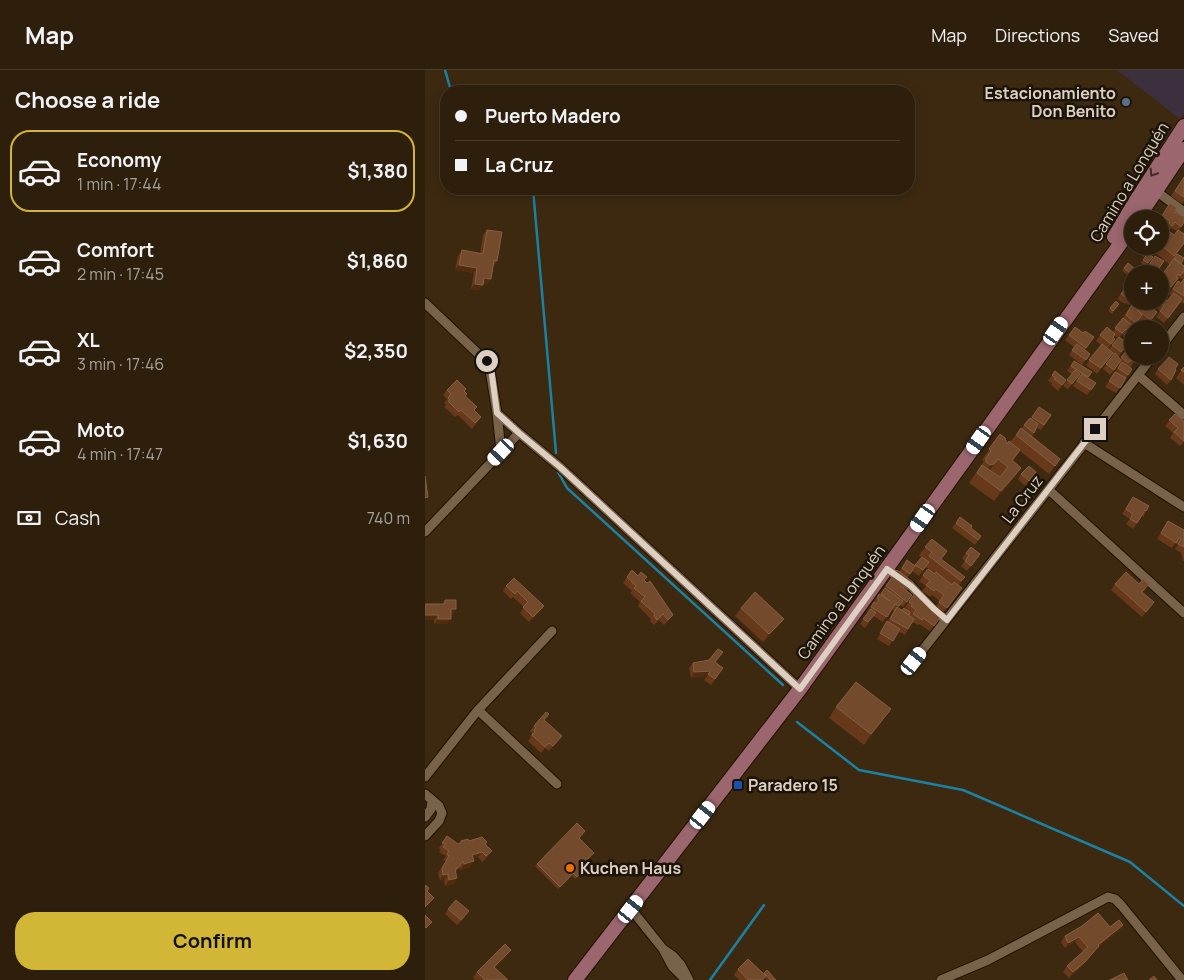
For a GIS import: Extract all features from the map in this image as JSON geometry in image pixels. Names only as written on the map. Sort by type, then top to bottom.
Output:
[{"type":"main road","name":"Camino a Lonquén","points":[[1089,284],[1135,202],[1184,126]]},
{"type":"main road","name":"Camino a Lonquén","points":[[1143,210],[1184,149]]},
{"type":"main road","name":"Camino a Lonquén","points":[[575,980],[800,689],[1089,284],[1124,239]]},
{"type":"street","points":[[1156,190],[1184,212]]},
{"type":"street","points":[[425,303],[489,364],[501,452]]},
{"type":"street","points":[[1169,336],[1184,317]]},
{"type":"street","name":"La Cruz","points":[[914,661],[1146,365]]},
{"type":"street","points":[[1138,375],[1184,415]]},
{"type":"street","points":[[497,413],[560,467],[800,689]]},
{"type":"street","points":[[425,532],[519,433]]},
{"type":"street","points":[[1084,443],[1184,507]]},
{"type":"street","points":[[1049,490],[1184,613]]},
{"type":"street","points":[[887,569],[911,586],[947,620]]},
{"type":"street","points":[[425,777],[478,710],[552,631]]},
{"type":"street","points":[[478,710],[557,784]]},
{"type":"street","points":[[425,817],[432,806],[428,797]]},
{"type":"street","points":[[425,836],[439,821],[441,816],[441,809],[428,797]]},
{"type":"street","points":[[941,980],[988,960],[1108,897],[1115,899],[1121,905],[1182,980]]},
{"type":"street","points":[[631,909],[663,949],[672,966],[687,980]]},
{"type":"shaded area","points":[[1117,70],[1184,70],[1184,113],[1180,119]]},
{"type":"building","points":[[1184,177],[1184,197],[1175,191]]},
{"type":"building","points":[[1170,203],[1177,208],[1174,213],[1176,212],[1184,217],[1181,227],[1175,222],[1172,226],[1169,223],[1169,210],[1166,210]]},
{"type":"building","points":[[487,230],[502,232],[497,261],[494,260],[491,279],[484,278],[483,285],[475,284],[477,268],[459,265],[462,250],[483,254]]},
{"type":"building","points":[[1178,230],[1184,234],[1184,243],[1174,256],[1169,252],[1169,231],[1174,235]]},
{"type":"building","points":[[1177,254],[1184,258],[1181,264],[1174,259]]},
{"type":"building","points":[[1147,255],[1153,257],[1148,263],[1143,260]]},
{"type":"building","points":[[1155,256],[1164,261],[1161,265],[1149,265]]},
{"type":"building","points":[[1174,258],[1184,266],[1184,272],[1180,276],[1178,274],[1176,277],[1178,278],[1171,287],[1169,286],[1169,265]]},
{"type":"building","points":[[1184,279],[1184,296],[1173,289],[1178,281],[1181,283]]},
{"type":"building","points":[[1174,293],[1182,299],[1168,318],[1160,311],[1169,310],[1169,299]]},
{"type":"building","points":[[1116,301],[1119,304],[1113,311],[1110,308]]},
{"type":"building","points":[[1129,310],[1137,310],[1142,315],[1138,320],[1132,320],[1126,315]]},
{"type":"building","points":[[1137,310],[1154,310],[1157,312],[1151,320]]},
{"type":"building","points":[[1123,318],[1126,320],[1122,333],[1115,328]]},
{"type":"building","points":[[1075,327],[1083,333],[1085,331],[1094,337],[1086,348],[1069,335]]},
{"type":"building","points":[[1107,327],[1115,334],[1113,337],[1115,339],[1111,344],[1100,335]]},
{"type":"building","points":[[1119,337],[1124,341],[1124,349],[1121,352],[1112,345]]},
{"type":"building","points":[[1077,344],[1090,354],[1086,360],[1072,350]]},
{"type":"building","points":[[1102,344],[1113,353],[1101,368],[1089,360]]},
{"type":"building","points":[[1115,353],[1121,360],[1114,370],[1106,364]]},
{"type":"building","points":[[1169,357],[1178,364],[1171,380],[1158,369],[1162,365],[1169,365]]},
{"type":"building","points":[[1074,361],[1092,372],[1088,377],[1071,366]]},
{"type":"building","points":[[1122,362],[1132,369],[1128,375],[1118,368]]},
{"type":"building","points":[[1075,370],[1080,374],[1072,384],[1067,380]]},
{"type":"building","points":[[1055,371],[1066,380],[1062,385],[1052,375]]},
{"type":"building","points":[[1115,372],[1126,378],[1120,388],[1109,381]]},
{"type":"building","points":[[1082,374],[1096,383],[1091,390],[1077,381]]},
{"type":"building","points":[[457,380],[466,389],[464,391],[467,394],[465,396],[477,407],[474,410],[481,417],[475,423],[461,410],[459,412],[448,401],[451,394],[447,390]]},
{"type":"building","points":[[1039,407],[1051,415],[1044,425],[1032,417]]},
{"type":"building","points":[[1175,414],[1184,421],[1184,441],[1174,432],[1178,428],[1169,420]]},
{"type":"building","points":[[1030,418],[1038,424],[1034,433],[1024,425]]},
{"type":"building","points":[[1021,428],[1060,459],[1055,466],[1016,435]]},
{"type":"building","points":[[1000,434],[1005,438],[1007,444],[1009,441],[1020,450],[1012,460],[1021,468],[1001,491],[977,473],[982,465],[1000,477],[1008,467],[998,459],[994,464],[990,465],[986,462],[986,458],[991,451],[989,449]]},
{"type":"building","points":[[1029,466],[1036,472],[1029,481],[1021,474]]},
{"type":"building","points":[[425,476],[428,497],[425,498]]},
{"type":"building","points":[[1133,497],[1149,506],[1137,523],[1130,519],[1133,514],[1126,509]]},
{"type":"building","points":[[960,517],[981,536],[978,540],[956,523]]},
{"type":"building","points":[[1168,521],[1184,530],[1184,547],[1178,544],[1181,539],[1179,538],[1176,543],[1161,533]]},
{"type":"building","points":[[932,539],[947,551],[941,559],[965,577],[961,581],[929,556],[932,552],[925,547]]},
{"type":"building","points":[[971,547],[980,554],[971,566],[965,561],[969,555],[966,553]]},
{"type":"building","points":[[922,557],[929,562],[923,570],[915,565]]},
{"type":"building","points":[[907,560],[915,566],[910,574],[902,568]]},
{"type":"building","points":[[928,569],[935,574],[936,572],[952,585],[954,582],[962,588],[947,608],[939,602],[944,595],[926,585],[930,581],[923,575]]},
{"type":"building","points":[[632,570],[638,576],[641,572],[647,577],[644,580],[647,583],[650,581],[673,615],[668,620],[663,614],[657,620],[654,616],[655,614],[641,601],[645,597],[634,588],[636,586],[627,577]]},
{"type":"building","points":[[897,570],[913,582],[908,589],[904,586],[903,588],[912,595],[907,602],[886,586]]},
{"type":"building","points":[[1126,572],[1139,584],[1143,579],[1149,584],[1142,592],[1154,602],[1146,612],[1115,584]]},
{"type":"building","points":[[514,578],[544,606],[533,617],[523,607],[528,602],[517,591],[515,594],[506,586]]},
{"type":"building","points":[[885,588],[903,601],[899,606],[895,604],[887,617],[871,607],[874,602],[876,604],[879,600],[877,598],[879,594],[890,601],[881,594]]},
{"type":"building","points":[[755,592],[784,619],[769,634],[741,608]]},
{"type":"building","points":[[915,593],[924,599],[926,596],[934,604],[931,607],[942,615],[934,626],[913,614],[916,610],[909,602]]},
{"type":"building","points":[[445,600],[456,600],[456,609],[451,609],[451,619],[438,619],[438,615],[425,615],[425,604],[445,604]]},
{"type":"building","points":[[897,607],[914,619],[908,629],[890,619]]},
{"type":"building","points":[[904,608],[910,612],[909,615],[902,610]]},
{"type":"building","points":[[871,609],[876,613],[868,622],[863,619]]},
{"type":"building","points":[[887,621],[900,629],[893,641],[880,633]]},
{"type":"building","points":[[718,649],[723,652],[715,662],[723,668],[715,679],[708,674],[711,671],[694,672],[693,663],[709,660]]},
{"type":"building","points":[[856,682],[891,709],[871,734],[836,707]]},
{"type":"building","points":[[546,712],[549,714],[544,720],[562,736],[553,746],[549,743],[545,747],[532,735],[536,728],[534,726]]},
{"type":"building","points":[[577,823],[585,831],[579,838],[594,853],[579,867],[583,870],[577,877],[573,873],[560,887],[537,864]]},
{"type":"building","points":[[447,836],[458,844],[461,841],[482,837],[487,842],[485,844],[492,851],[486,856],[482,852],[472,855],[474,861],[464,864],[463,861],[455,870],[457,878],[449,880],[448,874],[443,875],[442,868],[449,856],[447,854],[449,851],[443,847],[445,844],[442,843]]},
{"type":"building","points":[[425,885],[429,888],[427,891],[434,898],[425,907]]},
{"type":"building","points":[[456,900],[469,911],[461,920],[448,909]]},
{"type":"building","points":[[1098,913],[1110,927],[1119,920],[1123,925],[1098,945],[1085,962],[1073,972],[1067,966],[1088,947],[1079,937],[1068,943],[1065,936],[1082,926]]},
{"type":"building","points":[[425,915],[432,922],[426,928],[425,927]]},
{"type":"building","points":[[505,944],[511,950],[494,967],[508,980],[485,980],[477,972]]},
{"type":"building","points":[[748,959],[766,976],[762,980],[748,980],[738,969]]},
{"type":"building","points":[[767,970],[776,980],[771,980],[764,973]]},
{"type":"building","points":[[1124,973],[1128,980],[1110,980]]},
{"type":"building","points":[[1154,976],[1157,980],[1149,980]]},
{"type":"waterway","points":[[445,70],[449,85]]},
{"type":"waterway","points":[[534,195],[556,453]]},
{"type":"waterway","points":[[558,472],[567,488],[783,685]]},
{"type":"waterway","points":[[797,722],[859,770],[963,790],[1130,862],[1184,906]]},
{"type":"waterway","points":[[710,980],[764,905]]},
{"type":"place","name":"Estacionamiento Don Benito","points":[[1126,102]]},
{"type":"place","name":"Paradero 15","points":[[738,785]]},
{"type":"place","name":"Kuchen Haus","points":[[570,868]]},
{"type":"route","points":[[487,361],[491,368],[497,413],[560,467],[800,689],[887,569],[911,586],[947,620],[1095,429]]}]
